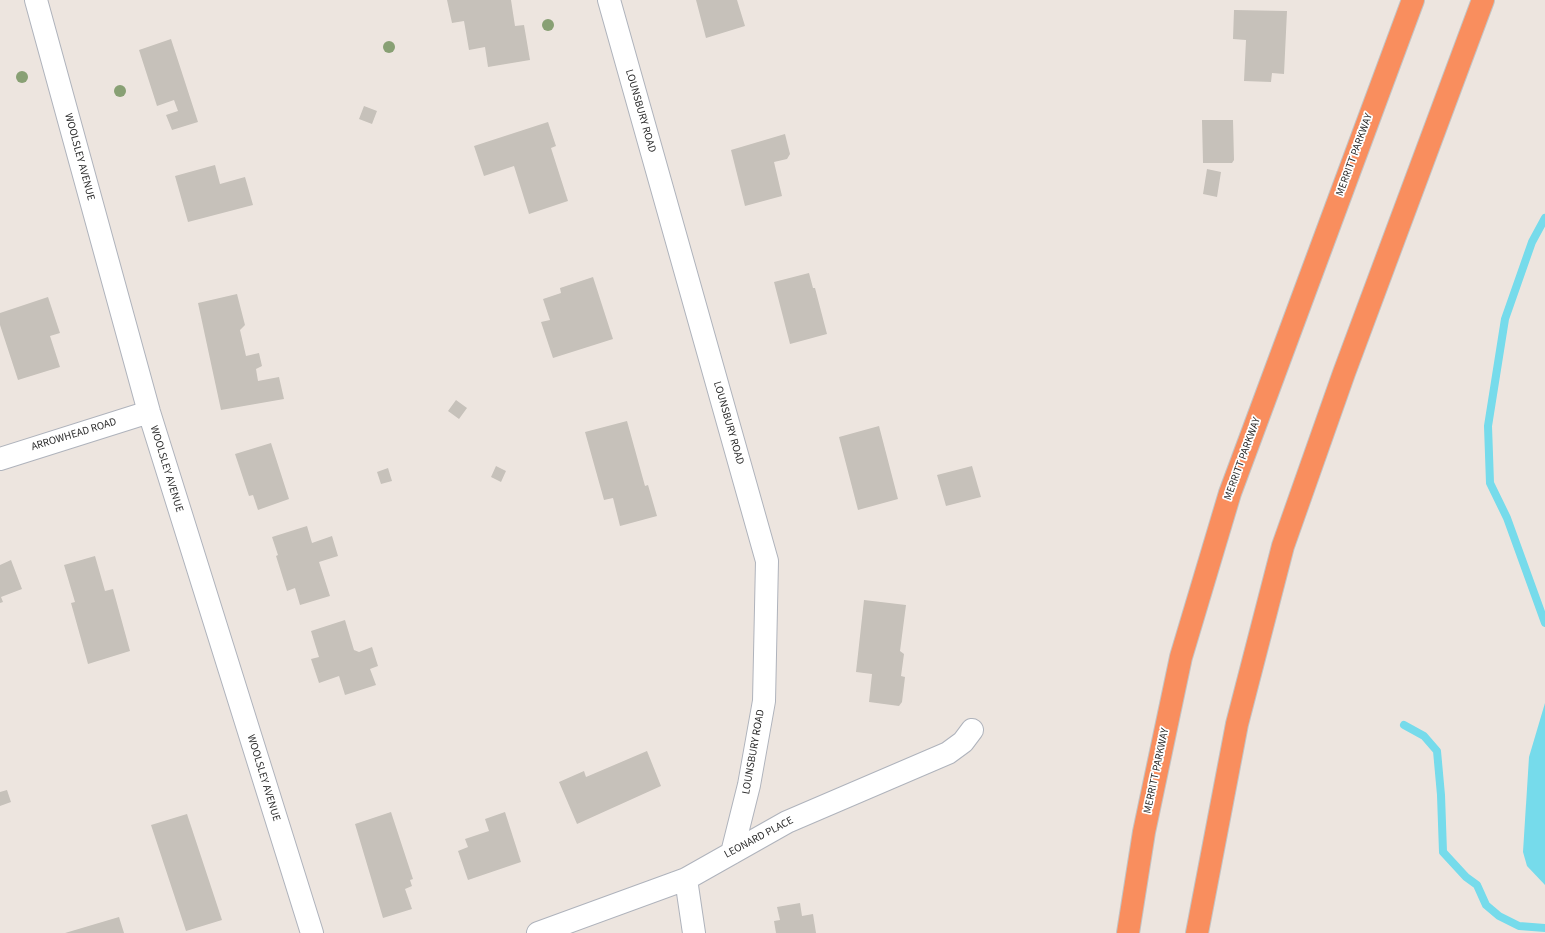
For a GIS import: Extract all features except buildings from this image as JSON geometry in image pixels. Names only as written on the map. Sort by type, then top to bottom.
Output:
[{"type":"highway","name":"MERRITT PARKWAY","points":[[1128,933],[1144,832],[1181,657],[1230,493],[1413,0]]},
{"type":"highway","points":[[1198,933],[1237,724],[1283,546],[1346,366],[1483,0]]},
{"type":"street","name":"WOOLSLEY AVENUE","points":[[36,0],[149,412],[312,933]]},
{"type":"street","name":"LOUNSBURY ROAD","points":[[609,0],[767,561],[764,701],[749,785],[732,853]]},
{"type":"street","name":"ARROWHEAD ROAD","points":[[0,458],[149,412]]},
{"type":"street","name":"LEONARD PLACE","points":[[538,933],[686,879],[787,822],[948,753],[963,742],[972,730]]},
{"type":"street","points":[[686,879],[694,933]]},
{"type":"water","points":[[1545,703],[1545,885],[1527,866],[1523,852],[1529,757]]},
{"type":"waterway","points":[[1545,218],[1532,242],[1505,319],[1488,426],[1490,483],[1507,518],[1545,623]]},
{"type":"waterway","points":[[1404,725],[1424,736],[1437,751],[1441,795],[1443,852],[1466,877],[1477,885],[1486,905],[1499,916],[1519,926],[1545,928]]}]
